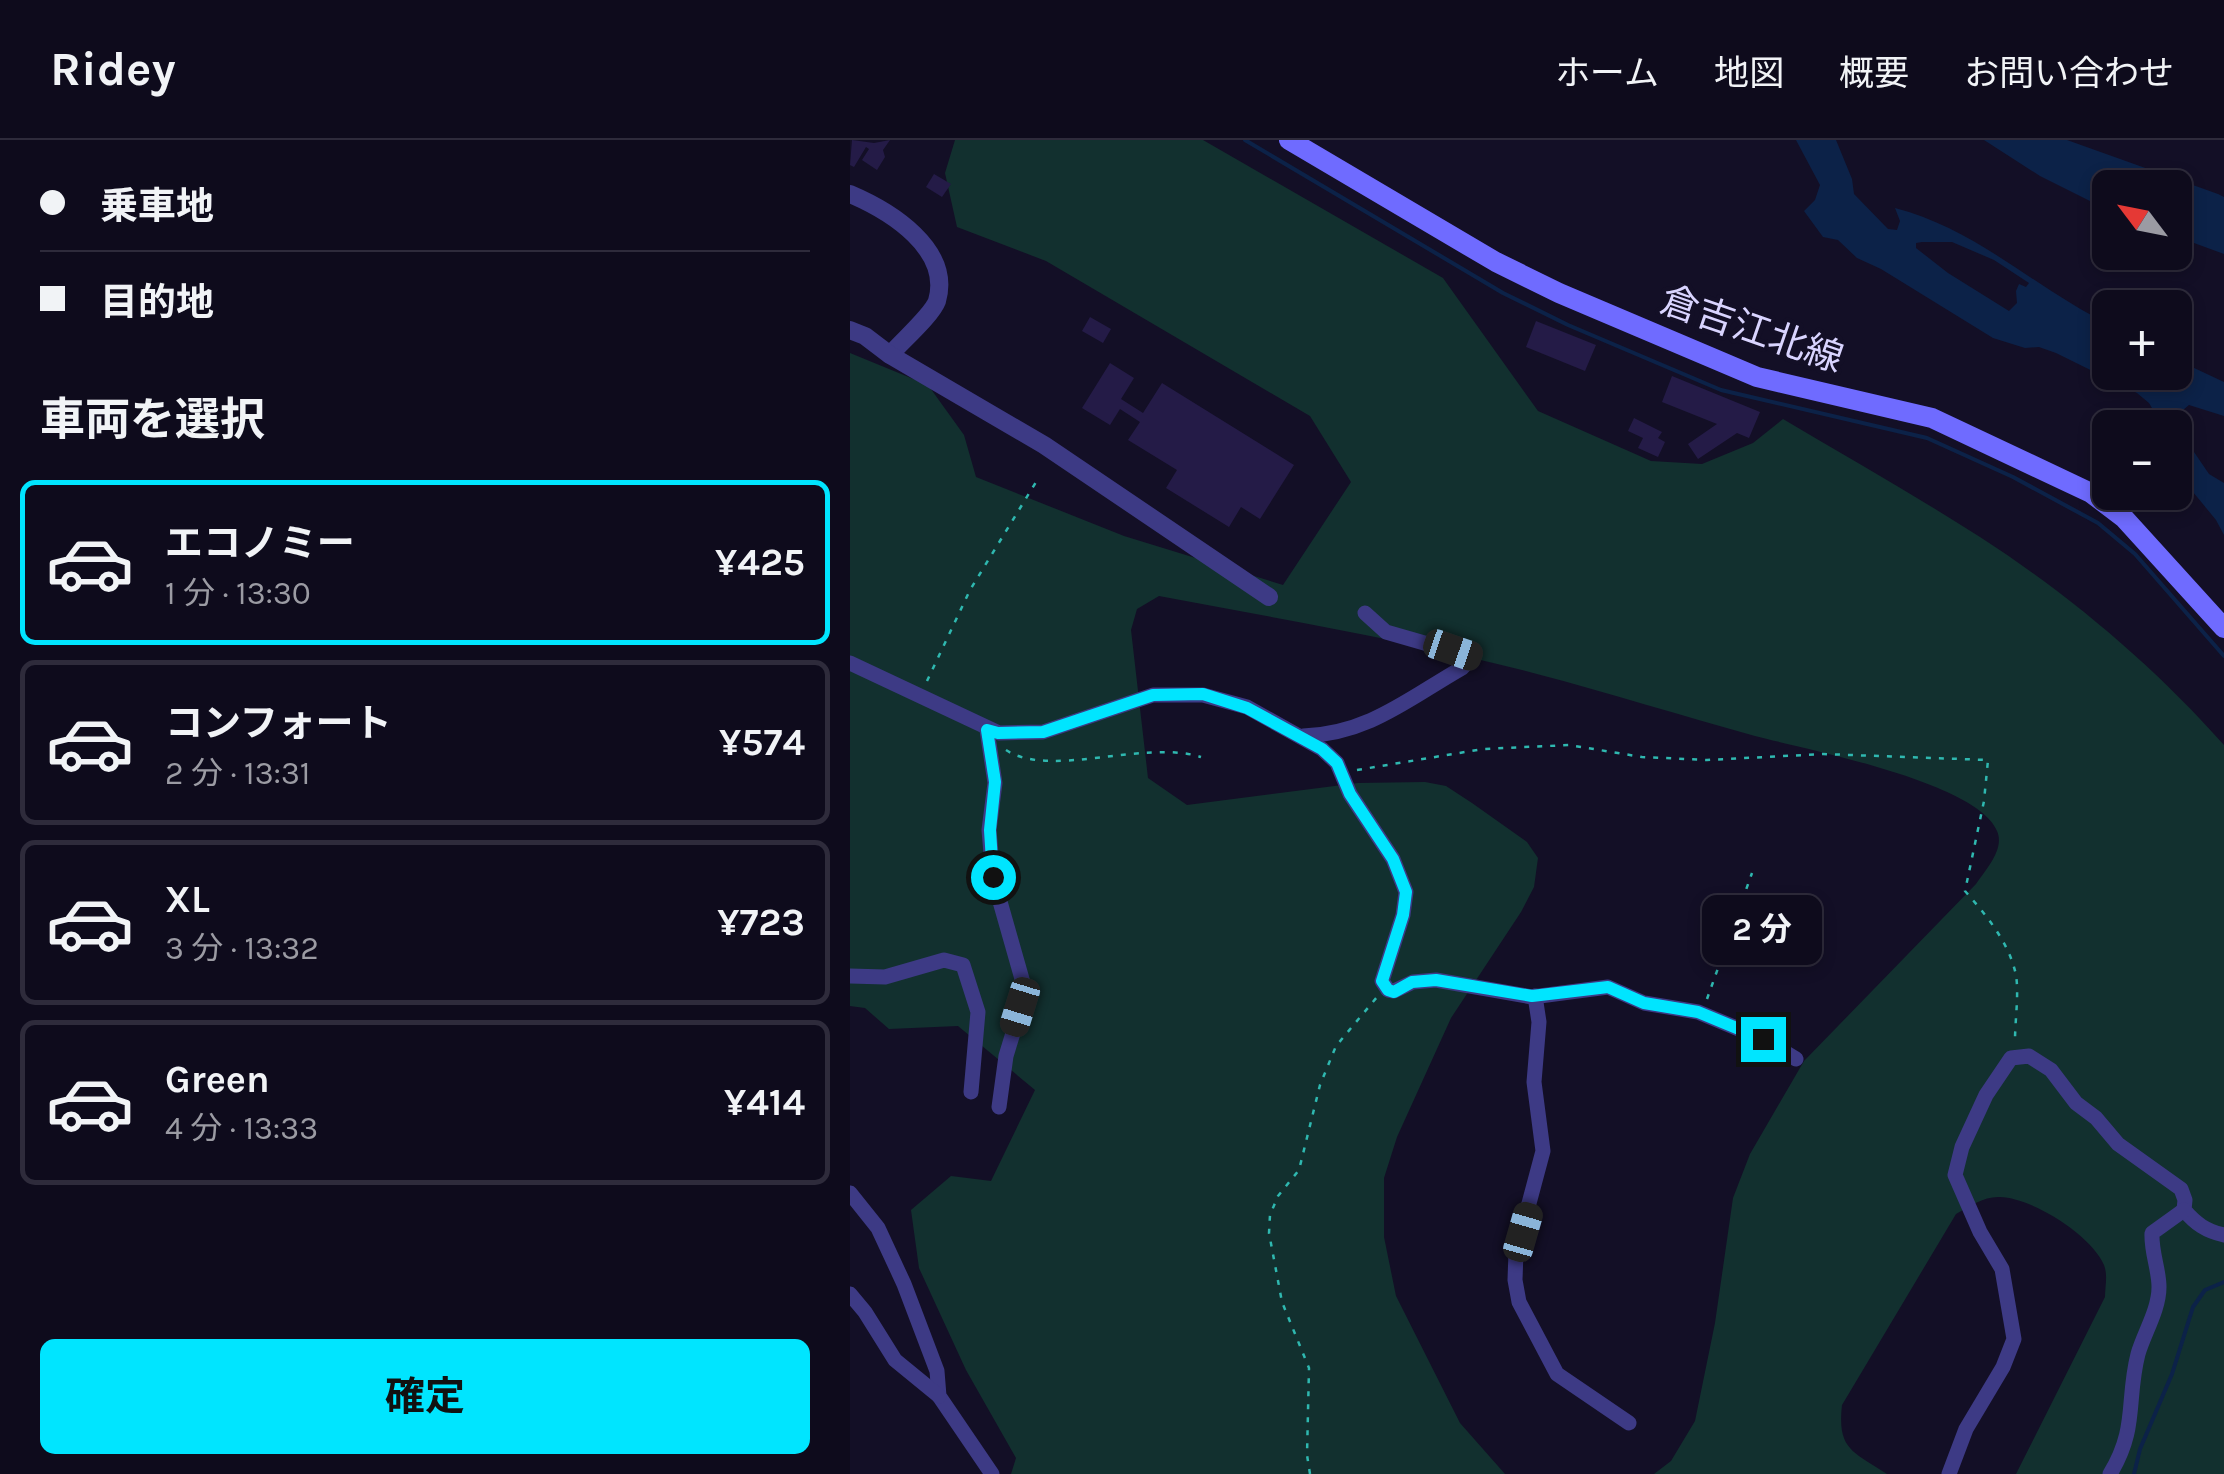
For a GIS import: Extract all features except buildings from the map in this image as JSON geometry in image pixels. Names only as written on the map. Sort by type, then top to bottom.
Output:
[{"type":"main road","name":"倉吉江北線","points":[[1289,140],[1496,262],[1559,294],[1757,376],[1932,418],[2091,494],[2124,518],[2224,628]]},
{"type":"street","points":[[850,194],[890,214],[930,253],[939,276],[936,304],[890,355]]},
{"type":"street","points":[[850,330],[1044,445],[1270,597]]},
{"type":"street","points":[[1299,736],[1356,729],[1462,668],[1473,657],[1386,632],[1366,613]]},
{"type":"street","points":[[850,663],[986,733],[1043,732],[1153,695],[1203,694],[1247,708],[1322,749],[1337,763],[1350,794],[1401,876],[1406,892],[1403,915],[1383,970],[1384,986],[1394,992],[1412,982],[1436,980],[1535,996],[1608,987],[1644,1003],[1702,1014],[1763,1039],[1796,1059]]},
{"type":"street","points":[[986,733],[995,782],[990,830],[993,877],[1024,986],[1006,1056],[999,1107]]},
{"type":"street","points":[[850,976],[885,977],[944,960],[963,965],[978,1012],[971,1092]]},
{"type":"street","points":[[1535,996],[1539,1022],[1534,1082],[1544,1151],[1516,1252],[1519,1302],[1558,1374],[1629,1423]]},
{"type":"street","points":[[1949,1474],[1966,1429],[2014,1339],[2002,1269],[1980,1232],[1955,1175],[1962,1147],[1986,1096],[2010,1058],[2030,1056],[2051,1070],[2076,1103],[2096,1118],[2118,1144],[2181,1190],[2185,1200],[2184,1210],[2152,1234],[2157,1299],[2138,1356],[2128,1438],[2110,1474]]},
{"type":"street","points":[[850,1193],[878,1228],[904,1284],[937,1371],[939,1396]]},
{"type":"street","points":[[2184,1210],[2205,1230],[2224,1235]]},
{"type":"street","points":[[850,1294],[895,1360],[939,1396],[992,1474]]},
{"type":"path","points":[[920,696],[970,590],[1036,482]]},
{"type":"path","points":[[986,733],[1012,754],[1047,760],[1166,750],[1201,757]]},
{"type":"path","points":[[1344,772],[1483,748],[1569,745],[1642,757],[1707,760],[1823,754],[1988,760],[1984,801],[1965,892],[1998,932],[2016,974],[2014,1057]]},
{"type":"path","points":[[1702,1014],[1752,873]]},
{"type":"path","points":[[1310,1474],[1306,1455],[1310,1368],[1282,1302],[1269,1233],[1270,1215],[1278,1196],[1299,1170],[1320,1085],[1336,1046],[1384,986]]},
{"type":"green space","points":[[955,140],[1203,140],[1443,278],[1538,411],[1651,461],[1702,464],[1753,443],[1783,419],[2013,559],[2110,633],[2197,716],[2224,745],[2224,1474],[2016,1474],[2105,1297],[2106,1273],[2087,1242],[2060,1220],[2028,1204],[1994,1197],[1956,1214],[1842,1405],[1845,1441],[1887,1474],[1654,1474],[1671,1461],[1695,1421],[1715,1323],[1733,1198],[1750,1154],[1804,1061],[1976,884],[1997,852],[1997,831],[1983,813],[1958,797],[1848,759],[1490,662],[1159,596],[1137,609],[1131,630],[1148,778],[1187,805],[1358,783],[1425,782],[1446,786],[1472,803],[1527,842],[1538,858],[1534,887],[1521,912],[1451,1018],[1397,1137],[1384,1178],[1384,1237],[1396,1296],[1460,1423],[1505,1474],[1011,1474],[1016,1458],[966,1370],[919,1268],[911,1210],[951,1176],[991,1181],[1035,1090],[958,1026],[889,1029],[865,1008],[850,1006],[850,353],[928,385],[964,435],[976,477],[1124,536],[1283,585],[1351,482],[1310,416],[1046,261],[957,227],[945,173]]},
{"type":"water","points":[[1796,140],[1836,140],[1854,194],[1888,229],[1897,230],[1900,221],[1895,208],[1925,218],[1980,245],[2092,315],[2092,371],[2039,347],[2025,348],[1993,338],[1857,258],[1838,240],[1823,237],[1804,211],[1815,200],[1820,185]],"holes":[[[1952,242],[1994,260],[2029,283],[2026,287],[2019,284],[2017,303],[2009,311],[1948,273],[1916,248],[1916,243]]]},
{"type":"water","points":[[1984,140],[2067,140],[2151,170],[2092,170],[2092,202],[2040,176]]},
{"type":"water","points":[[2192,185],[2224,197],[2224,254],[2192,242]]},
{"type":"water","points":[[2192,367],[2224,382],[2224,416],[2189,405],[2183,410],[2153,410],[2131,390],[2192,390]]},
{"type":"water","points":[[2192,431],[2194,452],[2209,474],[2224,483],[2224,535],[2192,491]]},
{"type":"waterway","points":[[1245,140],[1503,293],[1568,325],[1721,390],[1927,438],[2013,477],[2098,523],[2135,554],[2224,656]]},
{"type":"waterway","points":[[2134,1474],[2193,1307],[2205,1290],[2224,1282]]},
{"type":"route","points":[[993,877],[990,830],[995,782],[987,730],[1043,732],[1153,695],[1203,694],[1247,708],[1322,749],[1337,763],[1350,794],[1393,859],[1406,892],[1403,915],[1383,970],[1382,981],[1388,990],[1394,992],[1412,982],[1436,980],[1523,996],[1608,987],[1651,1005],[1698,1012],[1763,1039]]}]
